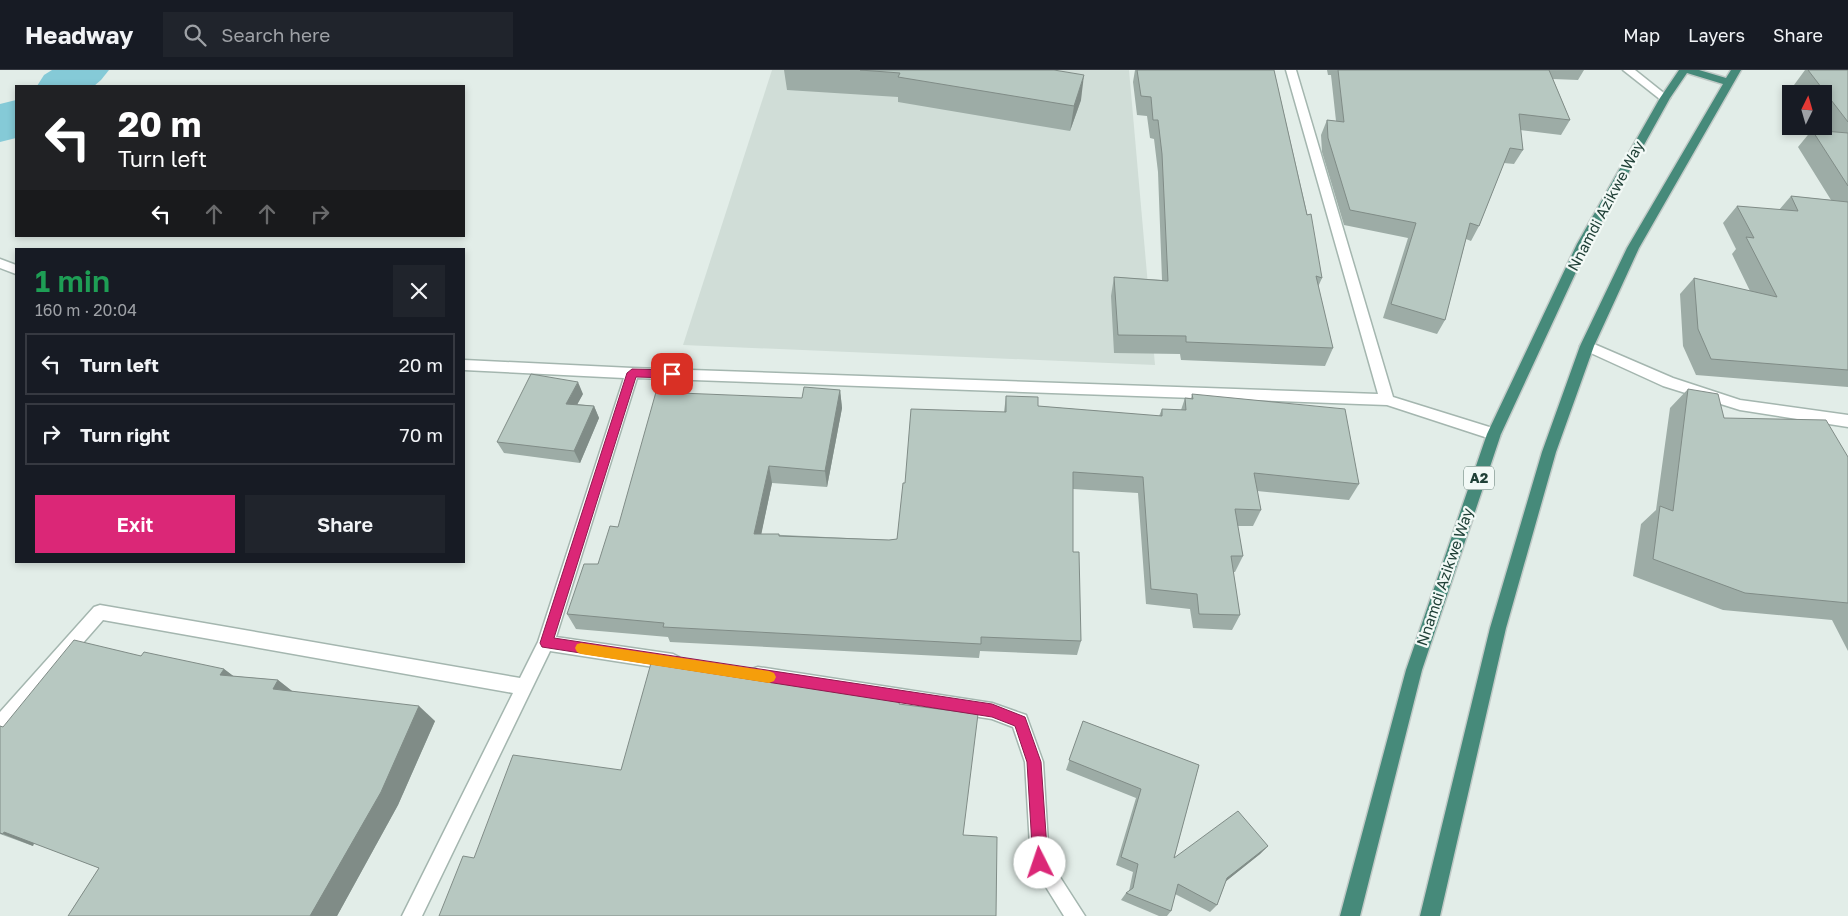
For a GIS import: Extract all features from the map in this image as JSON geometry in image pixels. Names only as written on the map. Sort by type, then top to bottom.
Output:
[{"type":"highway","name":"Nnamdi Azikwe Way","points":[[1350,916],[1414,670],[1494,434],[1583,244],[1665,98],[1686,70]]},
{"type":"highway","points":[[1430,916],[1498,628],[1549,452],[1588,346],[1633,248],[1733,76],[1686,70]]},
{"type":"street","points":[[1291,70],[1387,400]]},
{"type":"street","points":[[1628,70],[1665,98]]},
{"type":"street","points":[[0,264],[15,270]]},
{"type":"street","points":[[1588,346],[1668,382],[1740,405],[1848,421]]},
{"type":"street","points":[[465,365],[632,373],[1387,400],[1494,434]]},
{"type":"street","points":[[412,916],[546,643],[632,373]]},
{"type":"street","points":[[0,725],[100,612],[524,687]]},
{"type":"street","points":[[546,643],[692,665]]},
{"type":"street","points":[[740,672],[992,711],[1020,721],[1034,762],[1040,863],[1075,916]]},
{"type":"shaded area","points":[[772,70],[1129,70],[1155,365],[683,345]]},
{"type":"building","points":[[860,70],[1054,70],[1084,75],[1074,106],[898,77],[900,73]]},
{"type":"building","points":[[1137,70],[1274,70],[1307,215],[1311,214],[1322,278],[1316,276],[1333,348],[1186,342],[1186,336],[1118,335],[1114,277],[1168,281],[1162,154],[1158,120],[1153,120],[1151,97],[1141,96]]},
{"type":"building","points":[[1338,70],[1549,70],[1570,120],[1519,114],[1523,150],[1510,148],[1479,226],[1470,223],[1445,320],[1391,304],[1416,223],[1350,210],[1328,138],[1327,120],[1344,122]]},
{"type":"building","points":[[1808,70],[1848,70],[1848,122],[1832,101],[1832,85],[1820,85]]},
{"type":"building","points":[[1832,132],[1848,133],[1848,186],[1815,135],[1832,135]]},
{"type":"building","points":[[1791,196],[1848,202],[1848,370],[1711,359],[1698,329],[1694,278],[1777,297],[1746,237],[1754,238],[1737,206],[1798,211]]},
{"type":"building","points":[[531,374],[578,382],[566,404],[594,406],[574,451],[497,442]]},
{"type":"building","points":[[804,387],[840,390],[825,471],[769,466],[754,534],[897,539],[903,483],[905,483],[911,409],[1006,412],[1006,396],[1038,397],[1038,406],[1162,416],[1162,409],[1186,410],[1185,398],[1193,399],[1192,394],[1345,409],[1359,484],[1254,473],[1261,510],[1235,509],[1243,556],[1231,556],[1240,615],[1199,614],[1197,594],[1151,589],[1143,477],[1073,472],[1073,552],[1079,552],[1081,641],[981,637],[981,644],[663,627],[664,623],[567,614],[584,564],[598,564],[610,526],[618,527],[656,392],[802,398]]},
{"type":"building","points":[[1688,389],[1718,394],[1724,418],[1826,420],[1848,457],[1848,603],[1745,593],[1653,559],[1660,506],[1673,511]]},
{"type":"building","points":[[74,640],[141,656],[144,652],[224,669],[220,675],[278,680],[273,689],[419,706],[381,792],[310,916],[68,916],[99,868],[4,832],[3,834],[0,833],[0,726],[3,727]]},
{"type":"building","points":[[653,656],[900,700],[899,704],[978,714],[963,835],[997,837],[996,916],[439,916],[463,856],[474,858],[513,755],[621,770]]},
{"type":"building","points":[[1083,721],[1199,765],[1174,858],[1238,811],[1268,846],[1227,878],[1217,905],[1178,884],[1171,911],[1126,893],[1133,888],[1138,864],[1121,857],[1141,789],[1069,760]]},
{"type":"waterway","points":[[63,85],[84,70]]},
{"type":"waterway","points":[[0,126],[15,117]]},
{"type":"slow traffic","points":[[581,648],[769,677]]},
{"type":"route","points":[[672,374],[632,373],[546,643],[992,711],[1020,721],[1034,762],[1040,863]]}]
